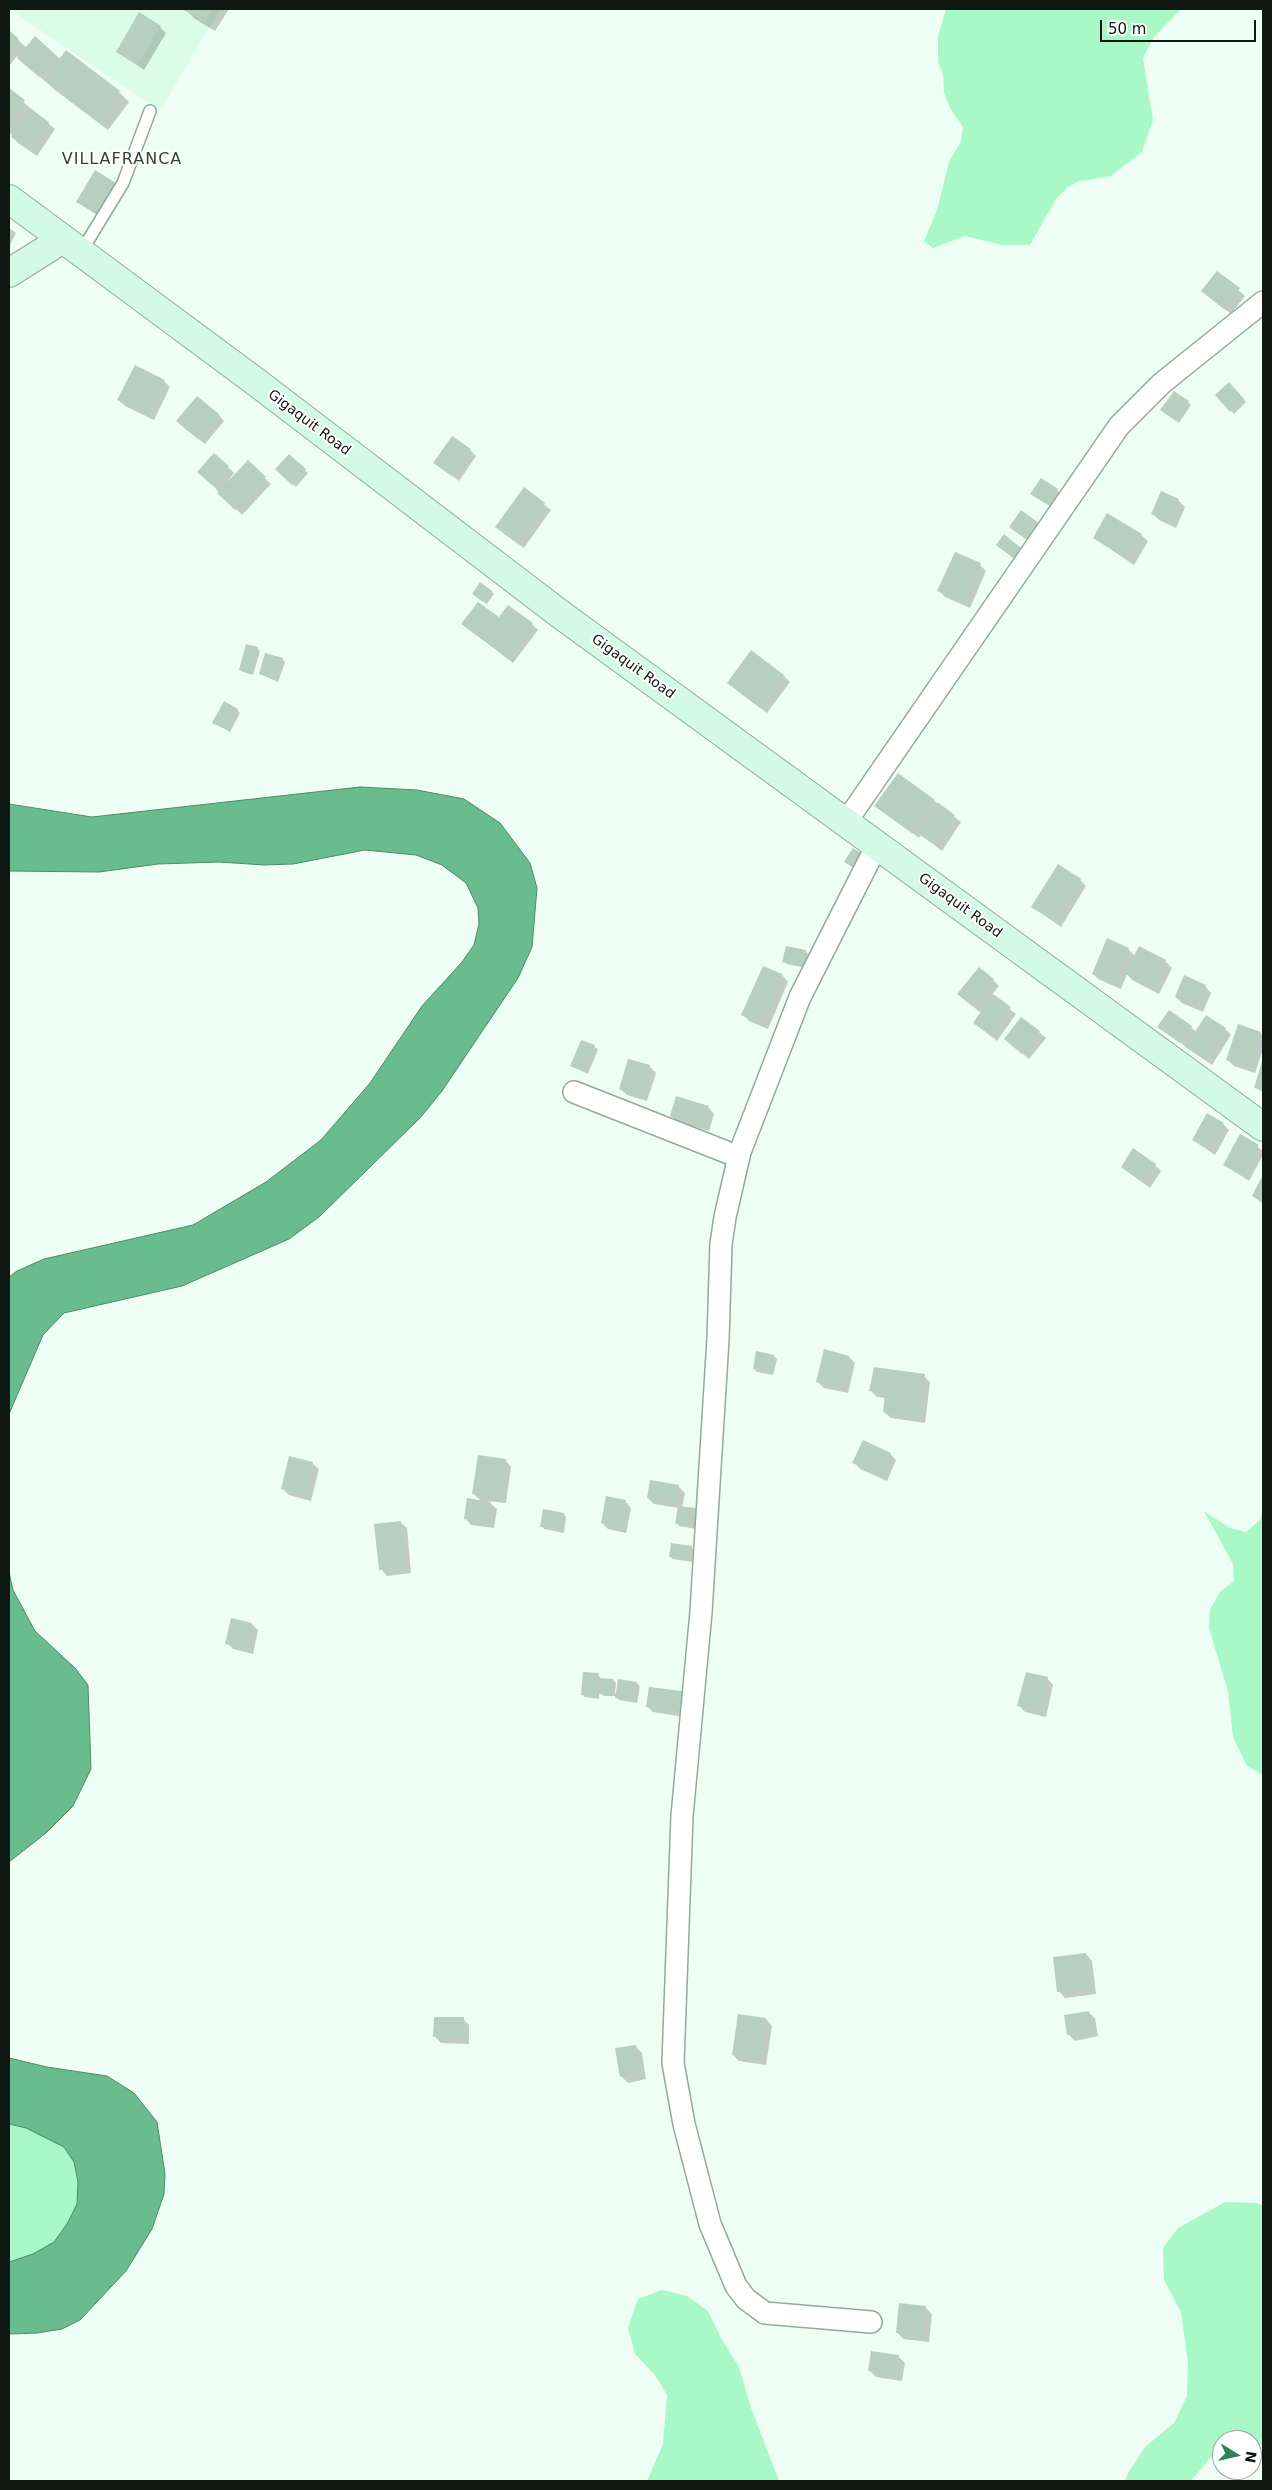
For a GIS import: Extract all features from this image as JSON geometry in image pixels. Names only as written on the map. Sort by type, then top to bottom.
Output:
[{"type":"main road","name":"Gigaquit Road","points":[[9,199],[560,614],[1263,1127]]},
{"type":"main road","points":[[9,272],[72,245]]},
{"type":"street","points":[[846,822],[1119,426],[1162,383],[1263,302]]},
{"type":"street","points":[[871,2322],[766,2313],[746,2299],[736,2286],[710,2224],[684,2124],[673,2063],[682,1816],[701,1612],[718,1339],[721,1244],[729,1193],[752,1116],[800,997],[877,845]]},
{"type":"street","points":[[574,1092],[739,1157]]},
{"type":"lane","points":[[72,245],[123,183],[150,111]]},
{"type":"shaded area","points":[[9,9],[220,9],[160,111]]},
{"type":"shaded area","points":[[946,9],[1181,9],[1154,37],[1143,58],[1153,120],[1142,152],[1111,176],[1077,182],[1067,188],[1056,199],[1030,245],[1002,245],[965,236],[933,248],[924,241],[937,210],[949,162],[961,141],[963,127],[951,110],[944,93],[943,75],[938,62],[938,36]]},
{"type":"shaded area","points":[[360,787],[417,790],[464,799],[500,823],[530,863],[537,888],[532,947],[518,978],[442,1091],[420,1118],[319,1217],[289,1239],[182,1286],[64,1313],[43,1335],[9,1414],[9,1277],[17,1271],[44,1259],[193,1225],[266,1182],[321,1140],[370,1083],[422,1006],[462,962],[474,945],[479,924],[478,908],[466,883],[442,865],[416,855],[365,850],[293,864],[264,865],[219,862],[158,864],[99,872],[9,871],[9,804],[92,817]]},
{"type":"shaded area","points":[[1263,1509],[1263,1775],[1247,1766],[1233,1737],[1228,1691],[1209,1628],[1210,1609],[1220,1592],[1234,1581],[1233,1564],[1204,1511],[1230,1528],[1246,1532],[1260,1520]]},
{"type":"shaded area","points":[[9,1572],[13,1590],[35,1631],[75,1668],[88,1685],[91,1769],[73,1806],[46,1833],[9,1862]]},
{"type":"shaded area","points":[[9,2058],[47,2067],[107,2076],[134,2093],[157,2122],[165,2174],[164,2194],[152,2229],[126,2271],[80,2320],[62,2329],[37,2333],[9,2334],[9,2262],[33,2254],[54,2242],[67,2224],[77,2204],[78,2182],[74,2162],[64,2147],[26,2128],[9,2124]]},
{"type":"shaded area","points":[[9,2124],[26,2128],[64,2147],[74,2162],[78,2182],[77,2204],[67,2224],[54,2242],[33,2254],[9,2262]]},
{"type":"shaded area","points":[[1225,2202],[1263,2205],[1263,2445],[1262,2430],[1212,2430],[1212,2457],[1191,2481],[1125,2481],[1145,2447],[1174,2423],[1187,2396],[1188,2363],[1181,2312],[1164,2280],[1163,2248],[1178,2228]]},
{"type":"shaded area","points":[[662,2290],[687,2296],[708,2311],[721,2338],[739,2367],[751,2408],[779,2481],[647,2481],[663,2444],[667,2395],[655,2375],[635,2354],[628,2328],[638,2299]]},
{"type":"building","points":[[182,9],[213,9],[205,22]]},
{"type":"building","points":[[139,12],[161,26],[137,65],[116,52]]},
{"type":"building","points":[[9,30],[19,39],[9,52]]},
{"type":"building","points":[[35,36],[57,56],[39,77],[17,58]]},
{"type":"building","points":[[66,50],[120,91],[98,121],[44,80]]},
{"type":"building","points":[[9,88],[25,100],[9,124]]},
{"type":"building","points":[[30,108],[49,122],[30,150],[11,137]]},
{"type":"building","points":[[95,170],[119,185],[100,216],[76,202]]},
{"type":"building","points":[[1217,271],[1240,288],[1224,309],[1201,291]]},
{"type":"building","points":[[135,365],[165,380],[147,415],[117,400]]},
{"type":"building","points":[[1229,382],[1244,399],[1230,412],[1215,395]]},
{"type":"building","points":[[1174,391],[1189,401],[1176,421],[1160,410]]},
{"type":"building","points":[[197,396],[219,414],[198,439],[176,421]]},
{"type":"building","points":[[452,436],[471,449],[452,476],[433,463]]},
{"type":"building","points":[[214,453],[229,466],[212,485],[197,472]]},
{"type":"building","points":[[289,454],[306,469],[292,485],[275,469]]},
{"type":"building","points":[[248,460],[266,477],[235,510],[217,493]]},
{"type":"building","points":[[1041,478],[1058,489],[1048,505],[1030,494]]},
{"type":"building","points":[[524,487],[545,503],[517,543],[495,527]]},
{"type":"building","points":[[1161,491],[1179,499],[1169,522],[1151,514]]},
{"type":"building","points":[[1021,510],[1039,523],[1027,540],[1009,527]]},
{"type":"building","points":[[1107,513],[1142,534],[1127,559],[1093,538]]},
{"type":"building","points":[[1004,534],[1021,548],[1013,558],[996,545]]},
{"type":"building","points":[[955,552],[981,563],[964,603],[937,591]]},
{"type":"building","points":[[480,582],[492,591],[483,602],[472,594]]},
{"type":"building","points":[[478,602],[499,617],[508,605],[533,623],[507,658],[461,624]]},
{"type":"building","points":[[246,644],[258,647],[251,673],[239,670]]},
{"type":"building","points":[[751,650],[784,675],[760,708],[727,683]]},
{"type":"building","points":[[265,653],[283,658],[276,680],[259,674]]},
{"type":"building","points":[[224,701],[238,709],[227,730],[212,723]]},
{"type":"building","points":[[898,773],[935,800],[912,833],[874,806]]},
{"type":"building","points":[[937,802],[955,815],[935,845],[917,833]]},
{"type":"building","points":[[853,848],[865,856],[857,870],[844,862]]},
{"type":"building","points":[[1058,864],[1081,879],[1055,922],[1031,907]]},
{"type":"building","points":[[1107,938],[1129,948],[1114,983],[1092,974]]},
{"type":"building","points":[[786,946],[806,950],[803,966],[782,962]]},
{"type":"building","points":[[1139,946],[1166,960],[1153,988],[1125,974]]},
{"type":"building","points":[[763,966],[782,974],[761,1024],[741,1015]]},
{"type":"building","points":[[979,967],[994,979],[972,1006],[957,994]]},
{"type":"building","points":[[1184,975],[1206,985],[1196,1006],[1175,997]]},
{"type":"building","points":[[993,994],[1011,1007],[991,1035],[973,1023]]},
{"type":"building","points":[[1169,1010],[1192,1026],[1180,1043],[1157,1027]]},
{"type":"building","points":[[1206,1015],[1226,1028],[1205,1060],[1185,1047]]},
{"type":"building","points":[[1021,1017],[1040,1031],[1022,1054],[1004,1039]]},
{"type":"building","points":[[1238,1024],[1261,1032],[1248,1068],[1226,1060]]},
{"type":"building","points":[[581,1040],[595,1045],[585,1072],[570,1066]]},
{"type":"building","points":[[628,1059],[650,1065],[641,1096],[619,1089]]},
{"type":"building","points":[[1263,1062],[1263,1090],[1254,1088]]},
{"type":"building","points":[[676,1096],[709,1106],[703,1126],[670,1116]]},
{"type":"building","points":[[1207,1113],[1224,1123],[1208,1149],[1192,1140]]},
{"type":"building","points":[[1240,1134],[1259,1145],[1242,1176],[1223,1165]]},
{"type":"building","points":[[1133,1148],[1156,1164],[1143,1183],[1121,1167]]},
{"type":"building","points":[[1261,1178],[1263,1179],[1263,1202],[1252,1196]]},
{"type":"building","points":[[824,1349],[849,1356],[842,1388],[816,1382]]},
{"type":"building","points":[[756,1351],[774,1355],[771,1373],[753,1369]]},
{"type":"building","points":[[874,1367],[925,1374],[918,1417],[883,1412],[885,1393],[869,1391]]},
{"type":"building","points":[[863,1440],[891,1453],[881,1475],[852,1463]]},
{"type":"building","points":[[478,1455],[506,1459],[500,1498],[472,1494]]},
{"type":"building","points":[[289,1456],[313,1462],[305,1495],[281,1489]]},
{"type":"building","points":[[650,1480],[679,1485],[676,1503],[647,1498]]},
{"type":"building","points":[[606,1496],[626,1500],[620,1527],[601,1523]]},
{"type":"building","points":[[467,1498],[491,1502],[488,1523],[464,1519]]},
{"type":"building","points":[[678,1506],[696,1508],[694,1526],[675,1524]]},
{"type":"building","points":[[543,1509],[564,1513],[561,1530],[540,1527]]},
{"type":"building","points":[[401,1521],[405,1567],[379,1570],[374,1524]]},
{"type":"building","points":[[671,1543],[692,1546],[690,1560],[669,1557]]},
{"type":"building","points":[[231,1618],[252,1623],[247,1648],[225,1644]]},
{"type":"building","points":[[583,1672],[599,1673],[596,1697],[581,1695]]},
{"type":"building","points":[[1026,1672],[1048,1677],[1039,1711],[1017,1706]]},
{"type":"building","points":[[601,1678],[613,1679],[612,1695],[599,1694]]},
{"type":"building","points":[[618,1679],[637,1682],[634,1701],[615,1698]]},
{"type":"building","points":[[649,1687],[682,1691],[678,1712],[646,1707]]},
{"type":"building","points":[[1086,1953],[1090,1988],[1057,1992],[1053,1957]]},
{"type":"building","points":[[1089,2011],[1092,2030],[1067,2035],[1064,2015]]},
{"type":"building","points":[[738,2014],[766,2018],[760,2060],[732,2055]]},
{"type":"building","points":[[434,2017],[464,2017],[463,2038],[433,2037]]},
{"type":"building","points":[[636,2045],[640,2073],[620,2077],[615,2048]]},
{"type":"building","points":[[899,2303],[926,2306],[923,2336],[896,2333]]},
{"type":"building","points":[[871,2351],[899,2355],[896,2375],[868,2371]]},
{"type":"district","name":"VILLAFRANCA","points":[[122,160]]}]
